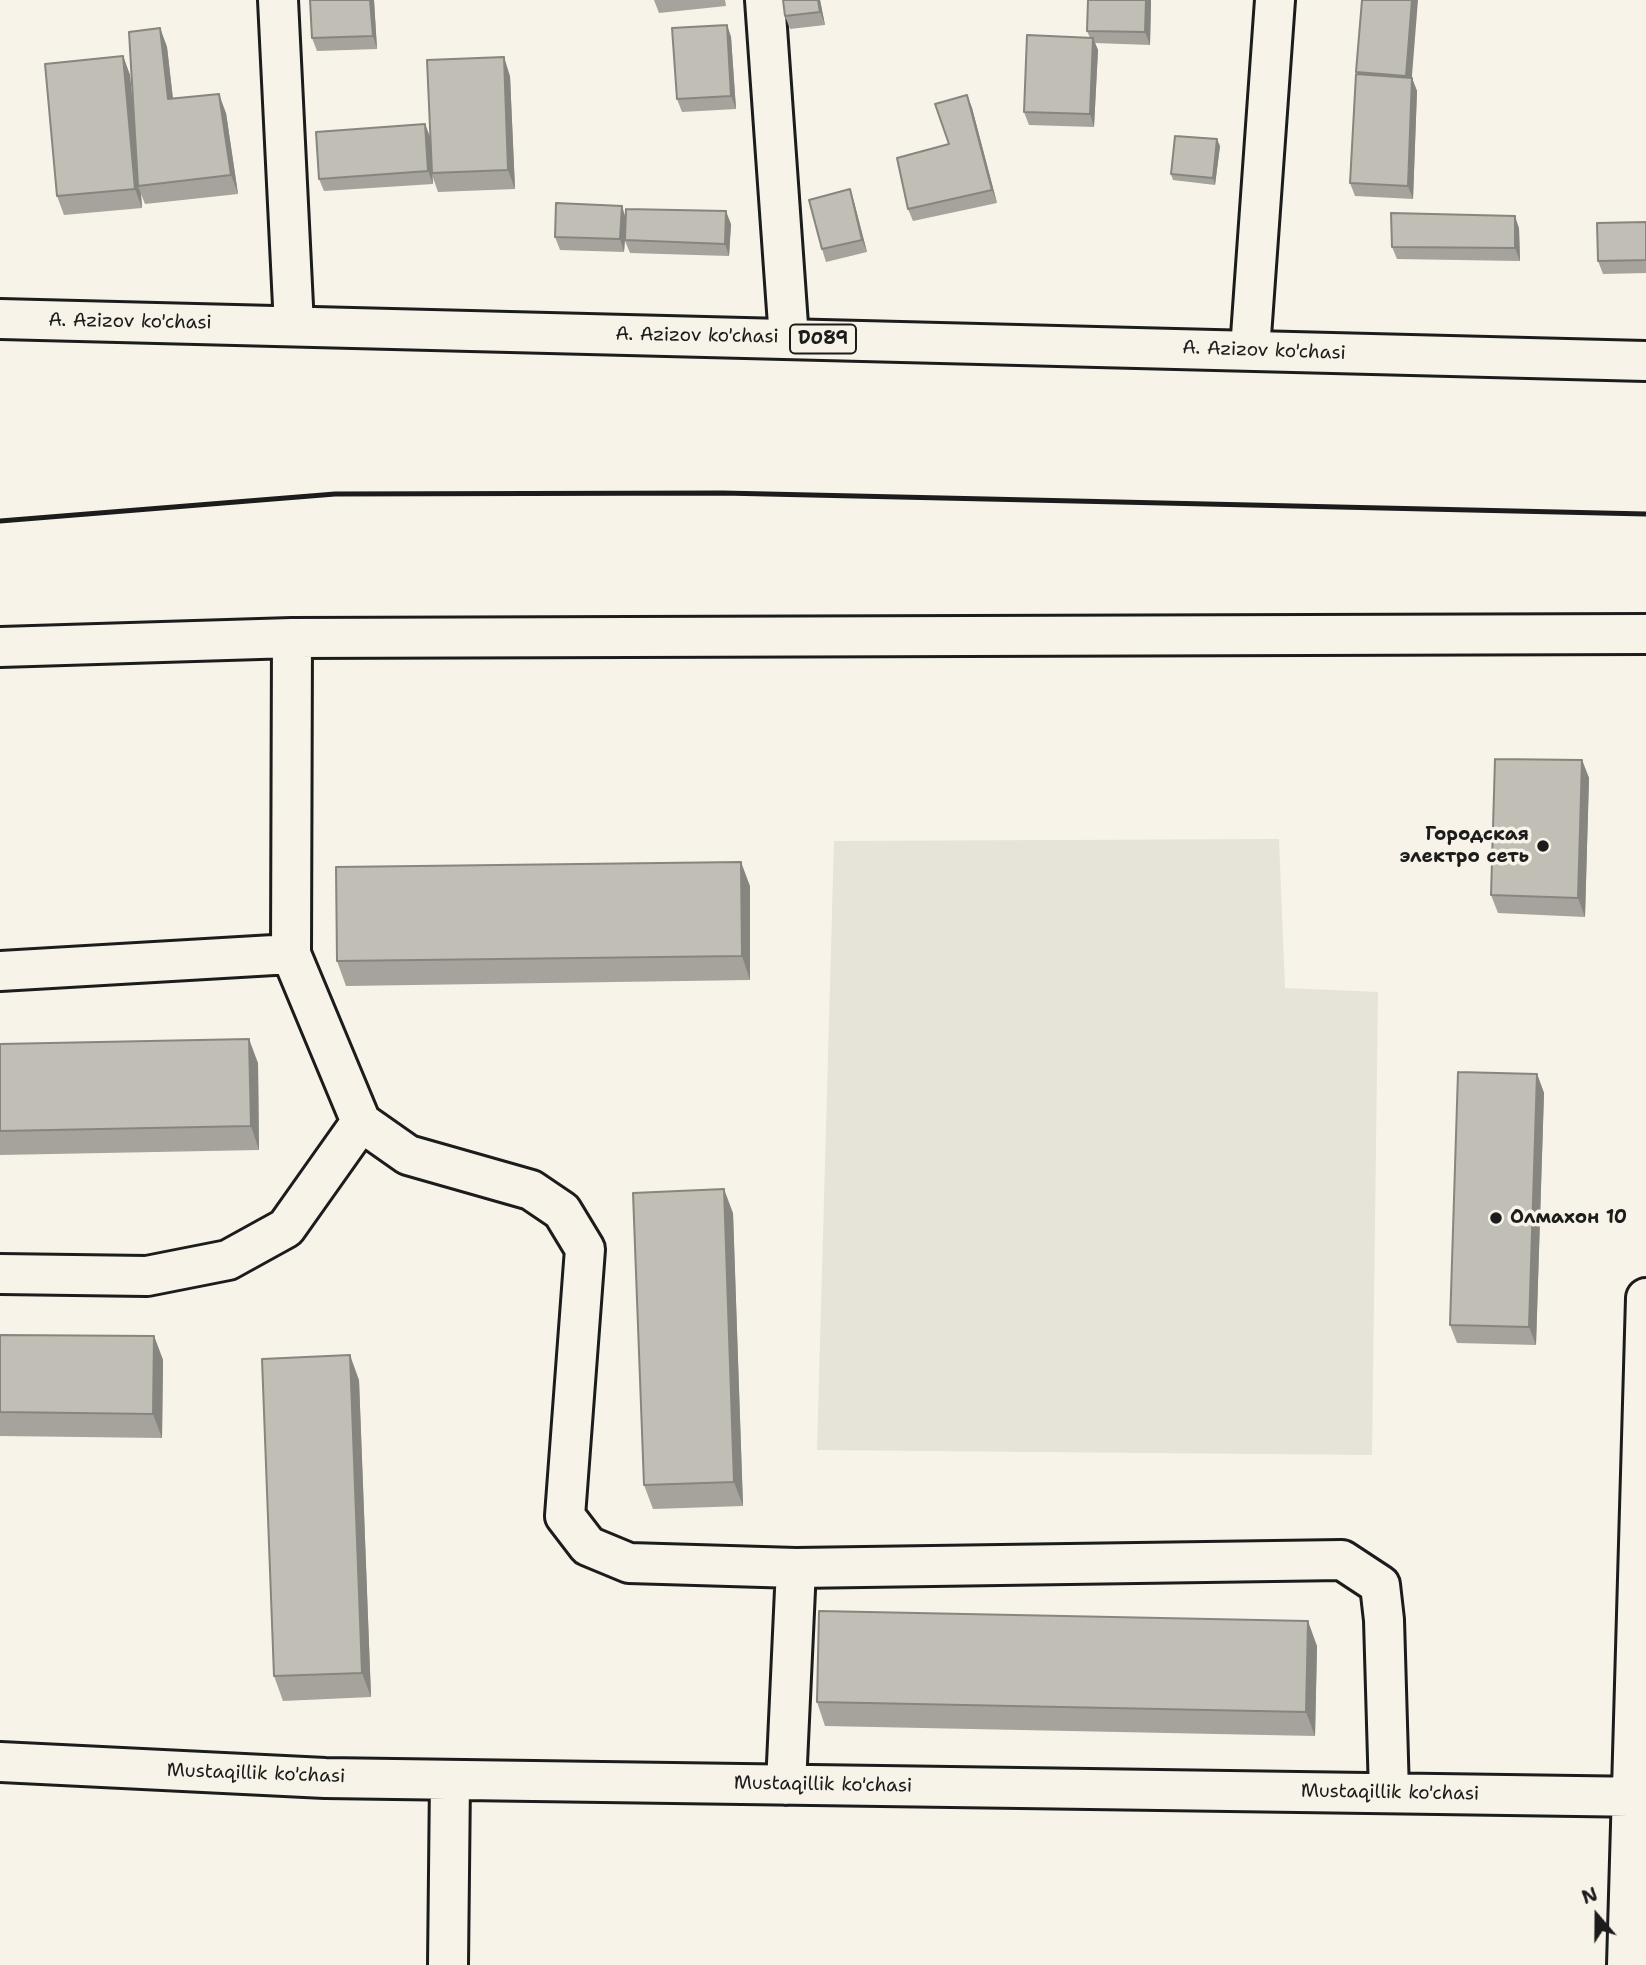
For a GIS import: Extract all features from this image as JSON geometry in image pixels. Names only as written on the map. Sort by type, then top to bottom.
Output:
[{"type":"street","points":[[278,0],[294,326]]},
{"type":"street","points":[[765,0],[789,339]]},
{"type":"street","points":[[1250,350],[1275,0]]},
{"type":"street","name":"A. Azizov ko'chasi","points":[[0,319],[1646,361]]},
{"type":"street","points":[[0,648],[292,638],[1646,634]]},
{"type":"street","points":[[292,638],[291,954],[361,1122],[408,1155],[531,1190],[562,1211],[585,1249],[565,1516],[587,1546],[629,1563],[796,1568],[1342,1560],[1380,1585],[1384,1620],[1389,1793]]},
{"type":"street","points":[[0,971],[291,954]]},
{"type":"street","points":[[0,1274],[147,1276],[228,1260],[286,1228],[361,1122]]},
{"type":"street","points":[[1627,1965],[1639,1797],[1646,1298]]},
{"type":"street","points":[[786,1785],[796,1568]]},
{"type":"street","name":"Mustaqillik ko'chasi","points":[[0,1762],[324,1778],[1639,1797]]},
{"type":"street","points":[[447,1965],[450,1780]]},
{"type":"shaded area","points":[[1279,839],[1285,988],[1378,992],[1372,1455],[817,1450],[834,841]]},
{"type":"building","points":[[310,0],[370,0],[373,36],[312,38]]},
{"type":"building","points":[[783,0],[818,0],[820,12],[785,16]]},
{"type":"building","points":[[1088,0],[1146,0],[1145,32],[1087,31]]},
{"type":"building","points":[[1362,0],[1412,0],[1406,76],[1356,72]]},
{"type":"building","points":[[727,25],[731,96],[677,99],[672,28]]},
{"type":"building","points":[[160,28],[168,99],[219,94],[231,175],[138,186],[129,32]]},
{"type":"building","points":[[1027,35],[1093,38],[1090,114],[1024,112]]},
{"type":"building","points":[[123,56],[135,189],[57,196],[45,64]]},
{"type":"building","points":[[504,57],[508,170],[432,173],[427,60]]},
{"type":"building","points":[[1356,74],[1412,78],[1408,186],[1350,183]]},
{"type":"building","points":[[967,95],[992,190],[908,209],[897,158],[949,144],[935,104]]},
{"type":"building","points":[[425,124],[428,171],[319,179],[316,132]]},
{"type":"building","points":[[1175,136],[1217,139],[1213,178],[1171,174]]},
{"type":"building","points":[[850,189],[862,240],[822,249],[809,200]]},
{"type":"building","points":[[556,203],[622,206],[620,239],[555,237]]},
{"type":"building","points":[[626,209],[726,211],[725,244],[625,240]]},
{"type":"building","points":[[1391,213],[1515,216],[1515,248],[1392,247]]},
{"type":"building","points":[[1646,222],[1646,260],[1598,261],[1597,223]]},
{"type":"building","name":"Городская электро сеть","points":[[1495,759],[1582,760],[1578,898],[1491,895]]},
{"type":"building","points":[[741,862],[742,956],[337,961],[336,867]]},
{"type":"building","points":[[249,1039],[251,1126],[0,1131],[0,1044]]},
{"type":"building","points":[[1458,1072],[1537,1074],[1529,1327],[1450,1325]]},
{"type":"building","points":[[724,1189],[734,1482],[644,1485],[633,1193]]},
{"type":"building","points":[[0,1335],[154,1336],[153,1414],[0,1412]]},
{"type":"building","points":[[350,1355],[362,1673],[274,1676],[262,1359]]},
{"type":"building","points":[[819,1611],[1308,1621],[1306,1712],[817,1702]]},
{"type":"railway","points":[[0,521],[335,494],[723,493],[1646,514]]},
{"type":"place","name":"Городская электро сеть","points":[[1543,846]]},
{"type":"place","name":"Олмахон 10","points":[[1496,1218]]}]
